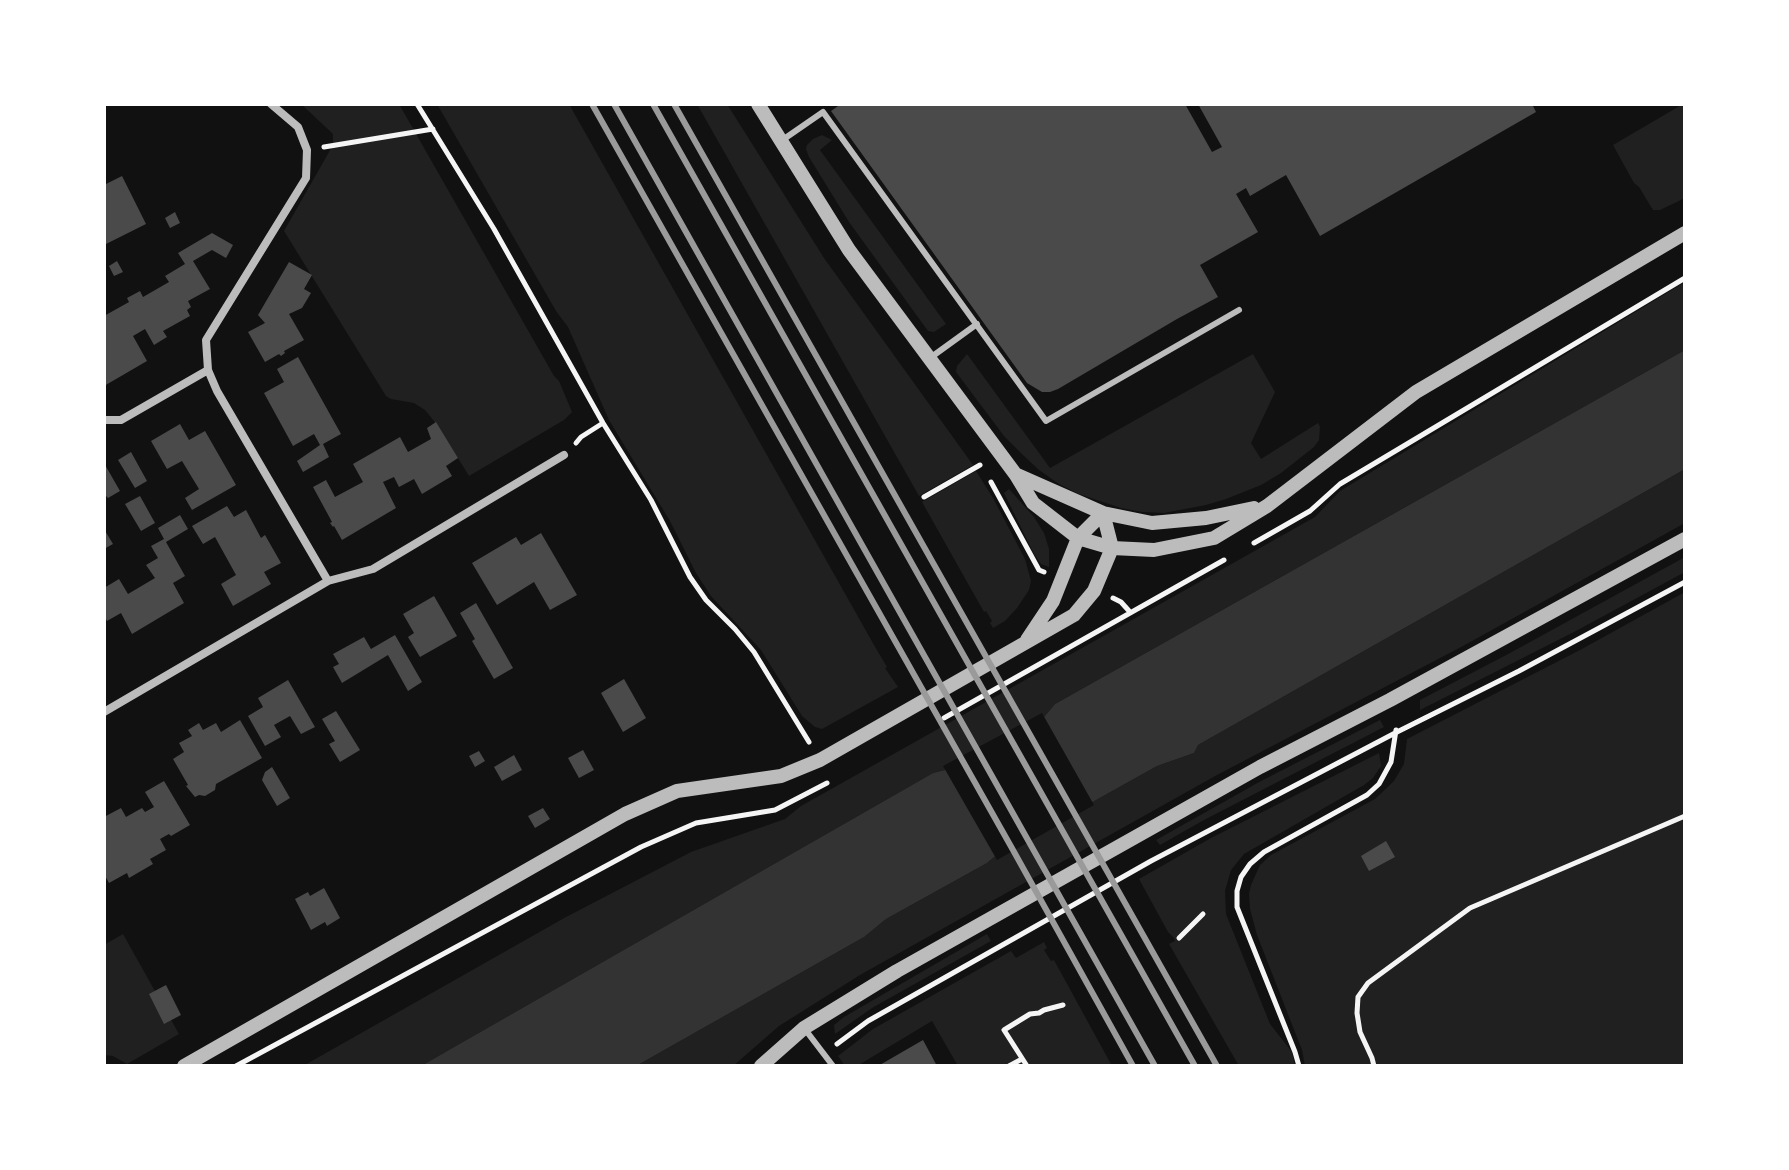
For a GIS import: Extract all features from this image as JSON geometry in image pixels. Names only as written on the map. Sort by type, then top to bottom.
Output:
[{"type":"street","points":[[271,104],[298,127],[307,150],[306,178],[206,340],[208,370],[217,391],[328,581]]},
{"type":"street","points":[[758,104],[849,250],[1016,475],[1033,503],[1078,538],[1112,548],[1154,550],[1214,538],[1267,506],[1416,392],[1685,233]]},
{"type":"street","points":[[104,420],[121,420],[208,370]]},
{"type":"street","points":[[104,712],[328,581],[373,569],[564,455]]},
{"type":"street","points":[[1016,475],[1103,513],[1152,523],[1206,518],[1267,506]]},
{"type":"street","points":[[1023,646],[1053,601],[1078,538],[1103,513]]},
{"type":"street","points":[[184,1066],[625,814],[677,791],[781,776],[820,760],[1023,646],[1074,615],[1094,591],[1112,548],[1103,513]]},
{"type":"street","points":[[761,1066],[804,1028],[897,971],[1260,767],[1390,700],[1685,539]]},
{"type":"lane","points":[[781,141],[823,112],[1046,421],[1239,310]]},
{"type":"lane","points":[[930,358],[977,324]]},
{"type":"lane","points":[[804,1028],[833,1066]]},
{"type":"path","points":[[417,104],[494,229],[603,423],[651,500],[698,589],[754,652],[809,741]]},
{"type":"path","points":[[307,150],[433,129]]},
{"type":"path","points":[[564,455],[581,437],[603,423]]},
{"type":"path","points":[[924,497],[980,465]]},
{"type":"path","points":[[824,1054],[868,1021],[1151,861],[1685,582]]},
{"type":"path","points":[[1299,1066],[1237,907],[1241,877],[1264,852],[1367,795],[1379,784],[1391,762],[1397,732]]},
{"type":"path","points":[[236,1066],[641,847],[696,823],[775,810],[833,780]]},
{"type":"path","points":[[1374,1066],[1360,1032],[1357,1013],[1358,997],[1368,983],[1470,908],[1685,816]]},
{"type":"path","points":[[1179,938],[1203,914]]},
{"type":"path","points":[[1027,1066],[1004,1030],[1030,1014],[1063,1005]]},
{"type":"path","points":[[1009,1066],[1022,1059]]},
{"type":"shaded area","points":[[301,104],[399,104],[559,381],[572,412],[564,420],[469,476],[425,410],[414,403],[386,396],[284,231],[333,145],[333,134]]},
{"type":"shaded area","points":[[437,104],[569,104],[898,687],[822,729],[802,716],[761,650],[711,596],[696,573],[670,521],[609,420],[568,327]]},
{"type":"shaded area","points":[[697,104],[727,104],[824,258],[973,465],[919,496]]},
{"type":"shaded area","points":[[1683,104],[1685,198],[1660,210],[1653,210],[1613,145]]},
{"type":"shaded area","points":[[822,135],[832,140],[820,150],[946,324],[934,332],[928,331],[849,222],[809,157],[807,145]]},
{"type":"shaded area","points":[[1685,282],[1685,350],[1055,704],[1044,717],[945,770],[933,773],[421,1066],[303,1066],[566,917],[691,852],[785,819],[801,806],[1315,517],[1340,491]]},
{"type":"shaded area","points":[[1685,350],[1685,469],[1198,745],[1194,753],[1157,766],[994,857],[886,919],[864,937],[636,1066],[421,1066],[933,773],[945,770],[1044,717],[1055,704]]},
{"type":"shaded area","points":[[967,354],[1050,468],[1253,354],[1275,392],[1251,443],[1261,459],[1318,423],[1319,440],[1281,473],[1226,499],[1164,513],[1121,508],[1059,484],[1039,470],[1004,436],[956,372]]},
{"type":"shaded area","points":[[1685,469],[1685,523],[1463,646],[1217,775],[860,975],[779,1026],[733,1066],[636,1066],[864,937],[886,919],[994,857],[1157,766],[1194,753],[1198,745]]},
{"type":"shaded area","points":[[976,471],[1025,559],[1031,581],[1017,608],[993,628],[992,621],[922,502]]},
{"type":"shaded area","points":[[1009,489],[1044,533],[1049,549],[1049,567],[1041,564],[1034,554],[1004,493]]},
{"type":"shaded area","points":[[1685,557],[1685,572],[1420,710],[1420,700]]},
{"type":"shaded area","points":[[1685,592],[1685,1066],[1305,1066],[1302,1050],[1257,935],[1250,909],[1251,885],[1260,865],[1271,855],[1375,799],[1394,781],[1404,764],[1407,739]]},
{"type":"shaded area","points":[[1380,720],[1384,727],[1160,845],[1156,840],[1261,781]]},
{"type":"shaded area","points":[[1379,753],[1381,766],[1373,778],[1244,854],[1231,870],[1225,891],[1226,914],[1270,1024],[1292,1052],[1295,1066],[1239,1066],[1169,944],[1175,941],[1174,938],[1139,879],[1211,838]]},
{"type":"shaded area","points":[[123,934],[179,1034],[127,1064],[104,1055],[104,945]]},
{"type":"shaded area","points":[[987,934],[991,941],[872,1008],[835,1034],[834,1025],[844,1017]]},
{"type":"shaded area","points":[[1044,942],[1047,948],[1044,950],[1051,961],[1054,960],[1112,1066],[958,1066],[932,1021],[857,1066],[845,1066],[838,1056],[873,1029],[1011,951],[1016,958]]},
{"type":"pier","points":[[1042,713],[1094,805],[997,860],[943,766]]},
{"type":"building","points":[[841,104],[1185,104],[1212,152],[1222,147],[1198,104],[1532,104],[1536,112],[1320,236],[1286,175],[1250,196],[1246,188],[1236,194],[1258,232],[1200,265],[1218,297],[1058,389],[1042,392],[1027,383],[831,111]]},
{"type":"building","points":[[122,176],[146,224],[104,245],[104,185]]},
{"type":"building","points":[[175,212],[180,223],[170,228],[165,218]]},
{"type":"building","points":[[212,233],[233,245],[226,258],[212,250],[193,261],[210,289],[188,301],[190,316],[163,331],[167,337],[154,345],[145,329],[133,336],[147,361],[104,386],[104,316],[129,302],[127,298],[140,291],[143,297],[169,282],[165,276],[185,264],[178,253]]},
{"type":"building","points":[[117,261],[123,272],[114,276],[109,266]]},
{"type":"building","points":[[289,262],[312,275],[304,289],[311,293],[302,308],[289,314],[304,340],[281,356],[279,354],[265,362],[248,332],[265,323],[258,315]]},
{"type":"building","points":[[298,357],[341,434],[323,444],[329,457],[303,472],[297,461],[320,445],[314,434],[293,446],[264,393],[284,382],[277,369]]},
{"type":"building","points":[[436,422],[458,458],[446,466],[452,476],[422,494],[414,479],[399,487],[394,477],[383,482],[396,508],[342,540],[313,487],[326,480],[335,497],[363,482],[353,464],[400,437],[408,452],[431,439],[427,428]]},
{"type":"building","points":[[180,424],[189,440],[205,431],[236,485],[192,510],[185,498],[199,489],[182,461],[167,469],[151,441]]},
{"type":"building","points":[[131,452],[147,481],[135,488],[118,460]]},
{"type":"building","points":[[104,463],[120,491],[108,498],[104,494]]},
{"type":"building","points":[[140,496],[155,523],[141,531],[125,504]]},
{"type":"building","points":[[227,506],[234,517],[246,510],[261,538],[265,535],[281,563],[264,572],[271,584],[233,606],[221,584],[236,575],[215,537],[203,544],[192,526]]},
{"type":"building","points":[[180,515],[188,529],[166,542],[185,576],[173,583],[184,603],[132,634],[121,613],[107,621],[104,615],[104,588],[119,579],[128,594],[155,578],[146,565],[158,558],[151,546],[164,539],[158,528]]},
{"type":"building","points":[[104,529],[113,544],[104,549]]},
{"type":"building","points":[[541,533],[577,595],[550,610],[534,582],[497,605],[472,563],[516,537],[521,545]]},
{"type":"building","points":[[434,596],[457,636],[420,657],[408,637],[414,633],[403,614]]},
{"type":"building","points":[[476,603],[513,668],[494,679],[460,613]]},
{"type":"building","points":[[395,635],[422,682],[408,691],[388,655],[342,683],[333,667],[339,664],[333,654],[364,637],[371,649]]},
{"type":"building","points":[[624,679],[646,718],[623,732],[601,693]]},
{"type":"building","points":[[288,680],[315,727],[301,734],[290,716],[274,725],[281,737],[265,746],[248,716],[263,707],[258,698]]},
{"type":"building","points":[[336,711],[360,750],[340,762],[329,744],[335,741],[322,719]]},
{"type":"building","points":[[240,720],[262,758],[216,784],[215,790],[205,796],[195,797],[173,759],[184,752],[179,743],[192,736],[188,730],[199,723],[203,730],[216,723],[221,732]]},
{"type":"building","points":[[583,750],[594,770],[579,778],[568,758]]},
{"type":"building","points":[[479,751],[485,761],[475,767],[469,756]]},
{"type":"building","points":[[514,755],[522,770],[502,781],[494,767]]},
{"type":"building","points":[[272,767],[290,798],[277,806],[262,780],[265,772]]},
{"type":"building","points":[[164,781],[190,825],[160,839],[166,850],[150,859],[153,864],[129,878],[127,873],[109,883],[104,874],[104,817],[121,808],[126,817],[142,808],[145,812],[154,807],[145,792]]},
{"type":"building","points":[[543,808],[550,819],[535,828],[528,816]]},
{"type":"building","points":[[1386,841],[1395,857],[1369,871],[1361,856]]},
{"type":"building","points":[[324,888],[340,918],[327,926],[325,922],[311,930],[295,899],[308,892],[310,896]]},
{"type":"building","points":[[166,985],[181,1015],[164,1024],[149,994]]},
{"type":"building","points":[[923,1040],[937,1066],[878,1066]]},
{"type":"railway","points":[[592,104],[1133,1066]]},
{"type":"railway","points":[[614,104],[1155,1066]]},
{"type":"railway","points":[[653,104],[1195,1066]]},
{"type":"railway","points":[[674,104],[1217,1066]]}]
